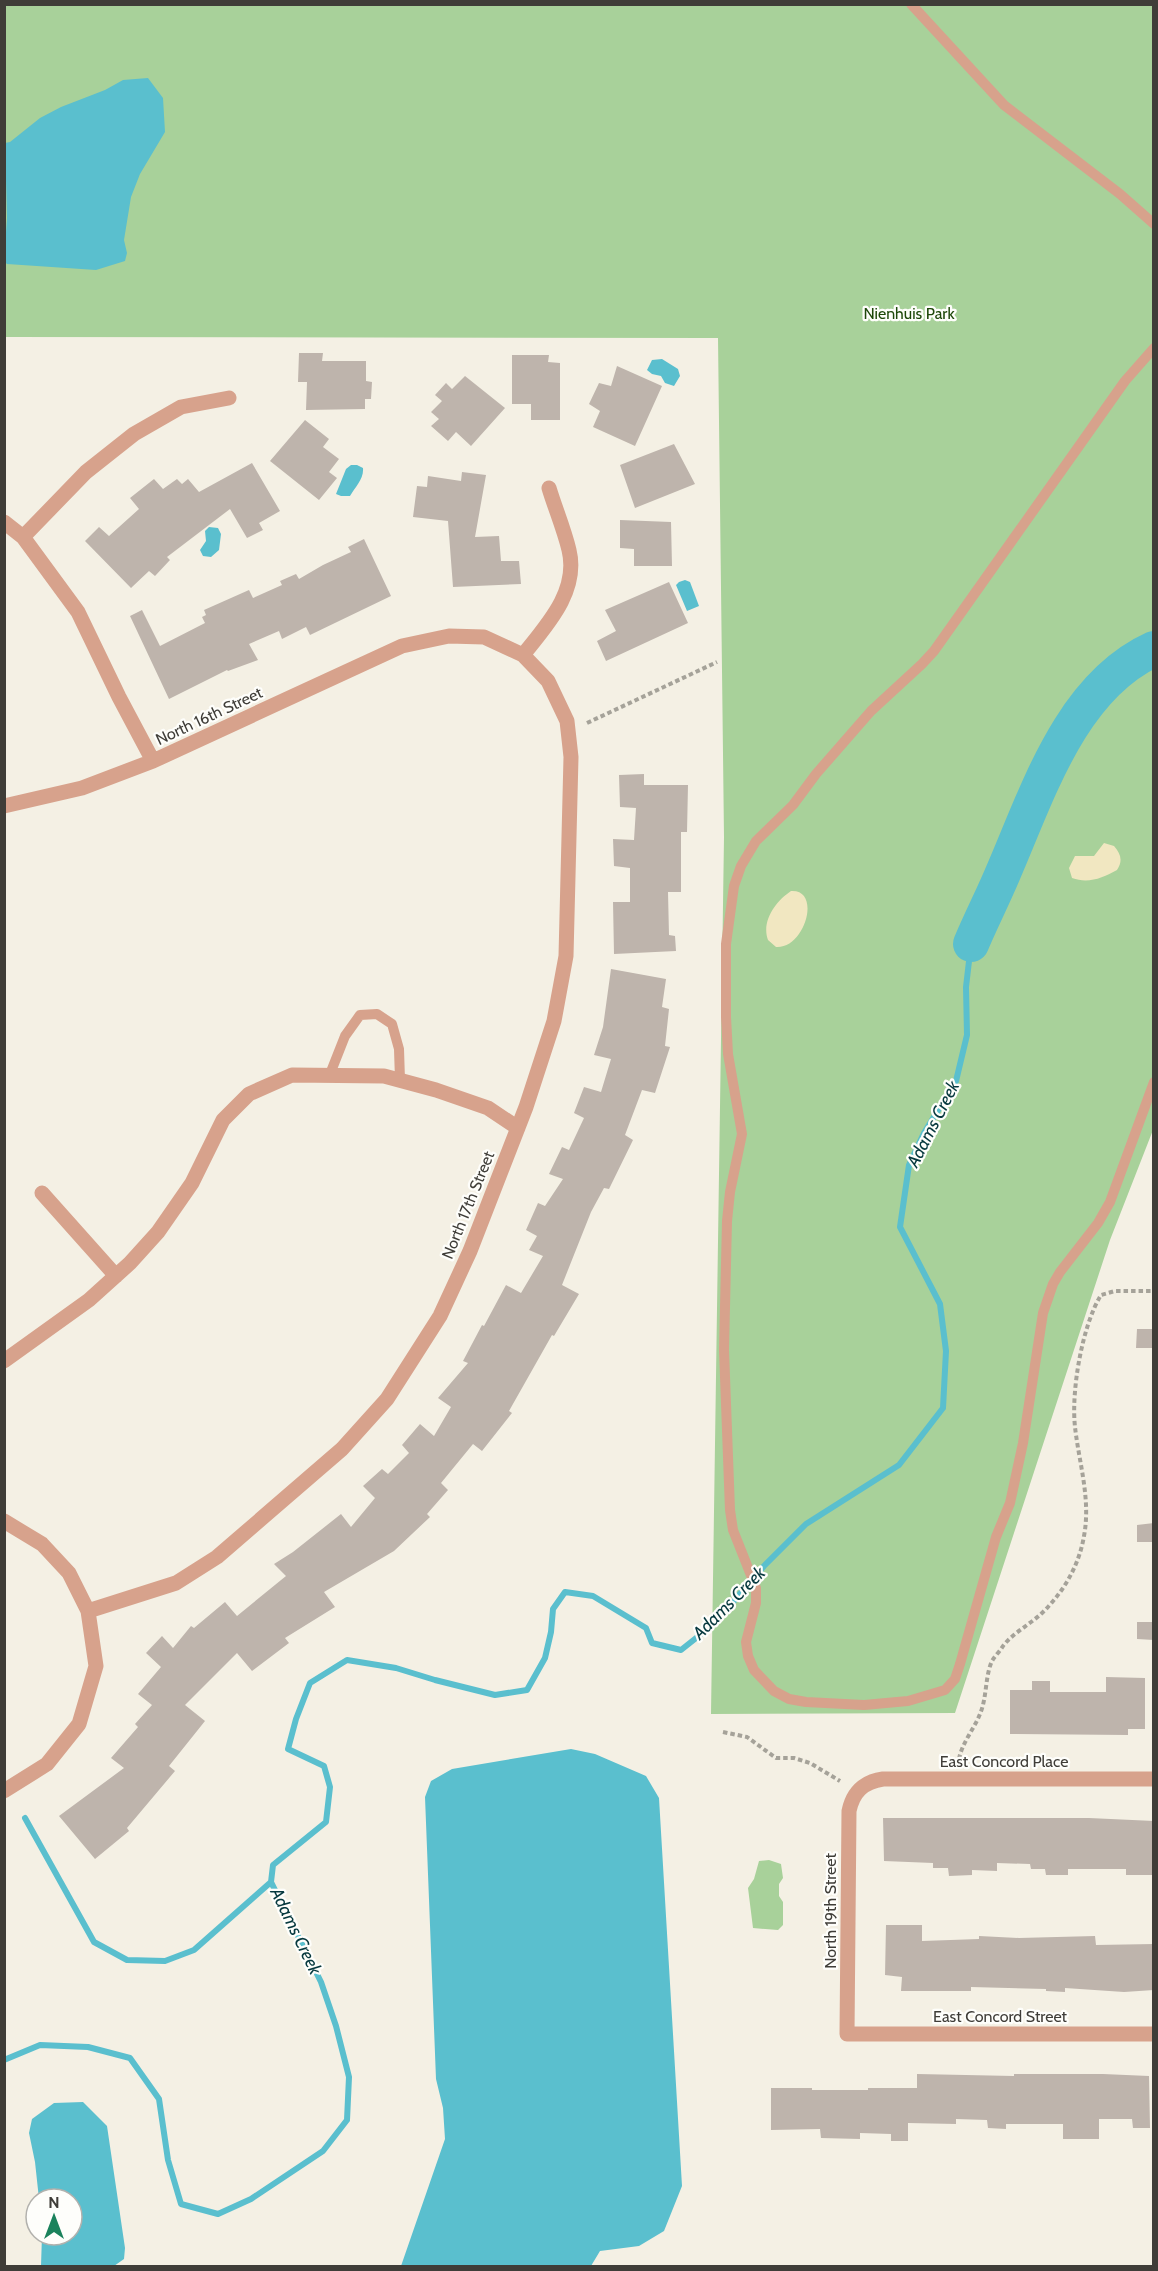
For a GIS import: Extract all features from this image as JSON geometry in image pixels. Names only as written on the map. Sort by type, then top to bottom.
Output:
[{"type":"street","points":[[22,537],[86,472],[134,434],[181,407],[229,398]]},
{"type":"street","points":[[523,655],[551,620],[564,596],[571,573],[570,551],[549,488]]},
{"type":"street","name":"North 16th Street","points":[[4,522],[22,537],[78,612],[153,761],[402,646],[449,636],[484,637],[523,655]]},
{"type":"street","name":"North 17th Street","points":[[88,1611],[176,1583],[217,1557],[342,1449],[387,1399],[440,1316],[470,1251],[518,1128],[554,1021],[567,956],[572,757],[567,721],[548,681],[523,655]]},
{"type":"street","points":[[4,806],[82,788],[153,761]]},
{"type":"street","points":[[4,1361],[89,1300],[116,1276],[158,1232],[192,1183],[222,1120],[249,1094],[292,1075],[384,1076],[436,1090],[488,1108],[518,1128]]},
{"type":"street","points":[[42,1193],[116,1276]]},
{"type":"street","points":[[4,1521],[42,1544],[69,1573],[88,1611],[96,1666],[79,1724],[47,1764],[4,1791]]},
{"type":"street","name":"East Concord Place","points":[[858,1790],[873,1780],[883,1779],[1154,1779]]},
{"type":"street","name":"North 19th Street","points":[[847,2034],[849,1811],[858,1790]]},
{"type":"street","name":"East Concord Street","points":[[847,2034],[1154,2034]]},
{"type":"lane","points":[[911,4],[1004,105],[1120,194],[1154,224]]},
{"type":"lane","points":[[1154,348],[1125,381],[953,626],[922,664],[888,693],[857,726],[816,774],[794,805],[756,841],[745,858],[734,886],[726,944],[726,1017],[728,1054],[742,1134],[730,1192],[727,1221],[724,1350],[730,1510],[738,1546],[756,1588],[756,1603],[746,1642],[748,1656],[754,1670],[774,1690],[789,1699],[828,1704],[888,1703],[926,1697],[945,1690],[955,1679],[996,1537],[1010,1503],[1023,1443],[1043,1314],[1048,1298],[1060,1272],[1098,1223],[1110,1202],[1154,1082]]},
{"type":"lane","points":[[330,1074],[345,1036],[360,1015],[377,1014],[392,1024],[399,1049],[400,1080]]},
{"type":"path","points":[[587,723],[717,662]]},
{"type":"path","points":[[958,1759],[981,1714],[992,1662],[1005,1644],[1041,1614],[1063,1590],[1077,1561],[1084,1535],[1086,1498],[1075,1428],[1073,1396],[1084,1341],[1095,1306],[1101,1295],[1115,1292],[1154,1291]]},
{"type":"path","points":[[723,1732],[747,1737],[776,1758],[794,1758],[810,1763],[840,1781]]},
{"type":"green space","name":"Nienhuis Park","points":[[4,5],[1153,5],[1153,1130],[1110,1240],[955,1713],[711,1714],[724,837],[718,338],[5,337]]},
{"type":"green space","points":[[769,1860],[781,1864],[783,1878],[779,1884],[779,1896],[783,1902],[783,1925],[778,1930],[753,1928],[748,1888],[754,1879],[759,1861]]},
{"type":"sand","points":[[1104,843],[1114,846],[1118,852],[1121,861],[1117,870],[1095,879],[1072,878],[1069,868],[1075,856],[1094,856]]},
{"type":"sand","points":[[791,891],[800,893],[806,899],[808,908],[806,919],[795,939],[786,945],[776,947],[768,940],[766,933],[768,919],[775,906]]},
{"type":"water","points":[[148,78],[163,98],[165,132],[140,174],[131,197],[124,240],[127,253],[125,261],[96,270],[7,264],[4,261],[7,218],[5,143],[10,142],[40,118],[61,107],[105,90],[123,80]]},
{"type":"water","points":[[662,359],[678,369],[680,376],[674,386],[665,383],[661,376],[647,370],[652,360]]},
{"type":"water","points":[[351,465],[363,468],[361,479],[350,496],[336,494],[346,469]]},
{"type":"water","points":[[209,527],[218,528],[221,534],[219,550],[211,557],[203,556],[200,550],[206,541],[205,531]]},
{"type":"water","points":[[685,580],[690,582],[699,606],[687,611],[676,585]]},
{"type":"water","points":[[571,1749],[595,1754],[646,1776],[659,1798],[682,2186],[664,2231],[639,2246],[600,2251],[591,2266],[401,2266],[445,2139],[443,2108],[436,2079],[425,1797],[431,1781],[452,1769]]},
{"type":"water","points":[[83,2102],[107,2126],[125,2248],[124,2259],[114,2266],[41,2266],[42,2247],[84,2247],[84,2187],[38,2187],[29,2133],[32,2119],[54,2103]]},
{"type":"building","points":[[299,353],[323,353],[322,361],[366,361],[366,381],[372,382],[371,399],[365,399],[365,409],[306,410],[307,382],[298,382]]},
{"type":"building","points":[[512,355],[549,355],[548,362],[560,363],[560,420],[531,420],[531,404],[512,404]]},
{"type":"building","points":[[617,366],[662,386],[635,446],[593,427],[600,411],[589,404],[599,383],[611,386]]},
{"type":"building","points":[[465,376],[505,408],[471,446],[456,432],[448,441],[431,426],[439,419],[431,412],[442,401],[435,395],[446,383],[452,389]]},
{"type":"building","points":[[305,420],[329,439],[323,447],[339,459],[329,472],[337,478],[319,500],[270,461]]},
{"type":"building","points":[[674,444],[695,484],[635,508],[620,465]]},
{"type":"building","points":[[252,463],[280,511],[259,523],[263,530],[247,538],[230,509],[167,557],[170,560],[155,576],[149,571],[131,588],[85,541],[99,527],[109,536],[139,509],[130,498],[154,479],[163,489],[177,479],[182,484],[188,479],[199,492]]},
{"type":"building","points":[[462,472],[486,475],[475,537],[499,536],[501,561],[519,561],[521,584],[453,587],[448,521],[413,517],[417,486],[427,487],[428,476],[461,481]]},
{"type":"building","points":[[620,520],[671,522],[672,566],[634,566],[634,549],[620,548]]},
{"type":"building","points":[[364,539],[391,596],[310,635],[306,627],[282,639],[279,631],[249,644],[258,660],[227,670],[169,699],[130,616],[142,610],[160,646],[205,623],[202,617],[206,615],[204,610],[249,590],[253,598],[282,585],[280,581],[296,574],[299,579],[351,552],[348,547]]},
{"type":"building","points":[[669,582],[688,623],[606,661],[597,641],[616,631],[605,610]]},
{"type":"building","points":[[644,774],[644,785],[688,785],[687,832],[681,832],[681,892],[668,892],[669,935],[675,936],[676,951],[614,954],[613,902],[630,902],[630,868],[614,866],[613,839],[634,840],[636,808],[620,807],[619,775]]},
{"type":"building","points":[[611,969],[666,979],[662,1007],[669,1009],[665,1046],[670,1047],[655,1093],[642,1090],[625,1135],[633,1140],[609,1189],[604,1188],[591,1212],[562,1285],[579,1294],[554,1336],[552,1335],[509,1411],[512,1413],[482,1451],[473,1444],[441,1483],[448,1490],[427,1514],[430,1517],[394,1551],[324,1592],[335,1607],[285,1638],[289,1643],[252,1671],[237,1653],[185,1705],[205,1721],[169,1766],[175,1771],[127,1828],[129,1831],[95,1859],[59,1816],[124,1768],[111,1758],[138,1727],[135,1724],[152,1705],[138,1694],[161,1667],[146,1653],[162,1636],[173,1648],[191,1626],[194,1628],[225,1602],[237,1616],[286,1576],[274,1564],[341,1514],[351,1527],[375,1498],[363,1486],[382,1469],[388,1474],[409,1453],[402,1445],[420,1424],[434,1436],[451,1407],[438,1398],[468,1363],[463,1361],[506,1285],[521,1293],[543,1256],[529,1250],[537,1236],[526,1230],[538,1203],[545,1206],[563,1179],[549,1174],[562,1147],[569,1150],[584,1118],[574,1113],[584,1087],[601,1092],[611,1059],[594,1055],[603,1027]]},
{"type":"building","points":[[1137,1329],[1154,1329],[1154,1348],[1136,1348]]},
{"type":"building","points":[[1154,1523],[1154,1542],[1137,1542],[1137,1525]]},
{"type":"building","points":[[1137,1622],[1154,1622],[1154,1640],[1137,1639]]},
{"type":"building","points":[[1106,1677],[1145,1678],[1145,1729],[1128,1729],[1128,1735],[1010,1734],[1010,1690],[1032,1690],[1032,1681],[1050,1681],[1050,1692],[1106,1692]]},
{"type":"building","points":[[883,1818],[1089,1818],[1154,1821],[1154,1875],[1126,1875],[1126,1869],[1068,1869],[1068,1875],[1046,1875],[1045,1869],[1031,1869],[1030,1864],[997,1863],[997,1871],[972,1870],[972,1875],[949,1876],[948,1868],[933,1868],[933,1863],[884,1861]]},
{"type":"building","points":[[886,1925],[922,1925],[922,1941],[979,1939],[979,1936],[1019,1938],[1095,1936],[1096,1945],[1154,1944],[1154,1990],[1124,1992],[1065,1988],[1065,1992],[1046,1991],[1046,1989],[971,1987],[971,1991],[901,1991],[902,1977],[885,1975]]},
{"type":"building","points":[[917,2074],[1149,2076],[1150,2128],[1133,2128],[1132,2119],[1099,2119],[1099,2139],[1063,2139],[1063,2124],[1006,2124],[1006,2129],[988,2128],[987,2120],[956,2119],[956,2124],[908,2123],[908,2141],[891,2141],[891,2134],[860,2133],[860,2139],[821,2138],[820,2129],[771,2130],[771,2088],[868,2090],[868,2088],[917,2088]]},
{"type":"waterway","name":"Adams Creek","points":[[971,944],[1044,778],[1078,716],[1100,689],[1125,666],[1154,649]]},
{"type":"waterway","name":"Adams Creek","points":[[4,2060],[40,2045],[88,2047],[130,2058],[159,2099],[168,2160],[181,2204],[218,2214],[251,2199],[323,2151],[347,2120],[349,2077],[336,2026],[321,1982],[271,1882],[273,1865],[326,1822],[330,1787],[324,1766],[288,1749],[296,1719],[310,1683],[347,1660],[396,1668],[495,1695],[527,1690],[545,1658],[553,1609],[565,1592],[593,1596],[646,1628],[652,1643],[681,1650],[715,1623],[764,1566],[806,1524],[899,1465],[943,1408],[946,1351],[940,1304],[900,1227],[909,1165],[924,1133],[956,1081],[967,1035],[966,987],[971,944]]},
{"type":"waterway","points":[[25,1818],[94,1942],[127,1960],[165,1961],[194,1950],[271,1882]]}]
